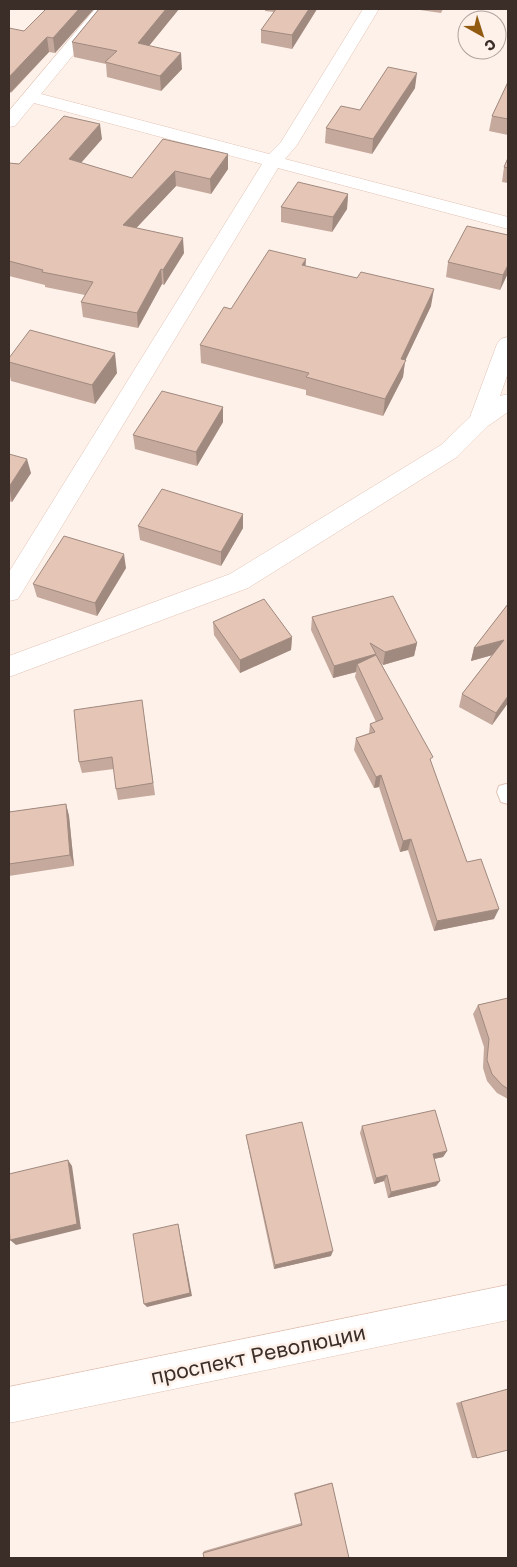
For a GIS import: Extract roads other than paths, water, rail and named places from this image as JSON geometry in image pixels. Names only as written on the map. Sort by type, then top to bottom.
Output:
[{"type":"street","points":[[9,122],[103,9]]},
{"type":"street","points":[[9,592],[272,162],[288,145],[371,9]]},
{"type":"street","points":[[31,97],[508,223]]},
{"type":"street","points":[[480,421],[508,344]]},
{"type":"street","points":[[9,667],[239,581],[449,451],[480,421],[508,401]]},
{"type":"street","name":"проспект Революции","points":[[9,1406],[508,1302]]}]
